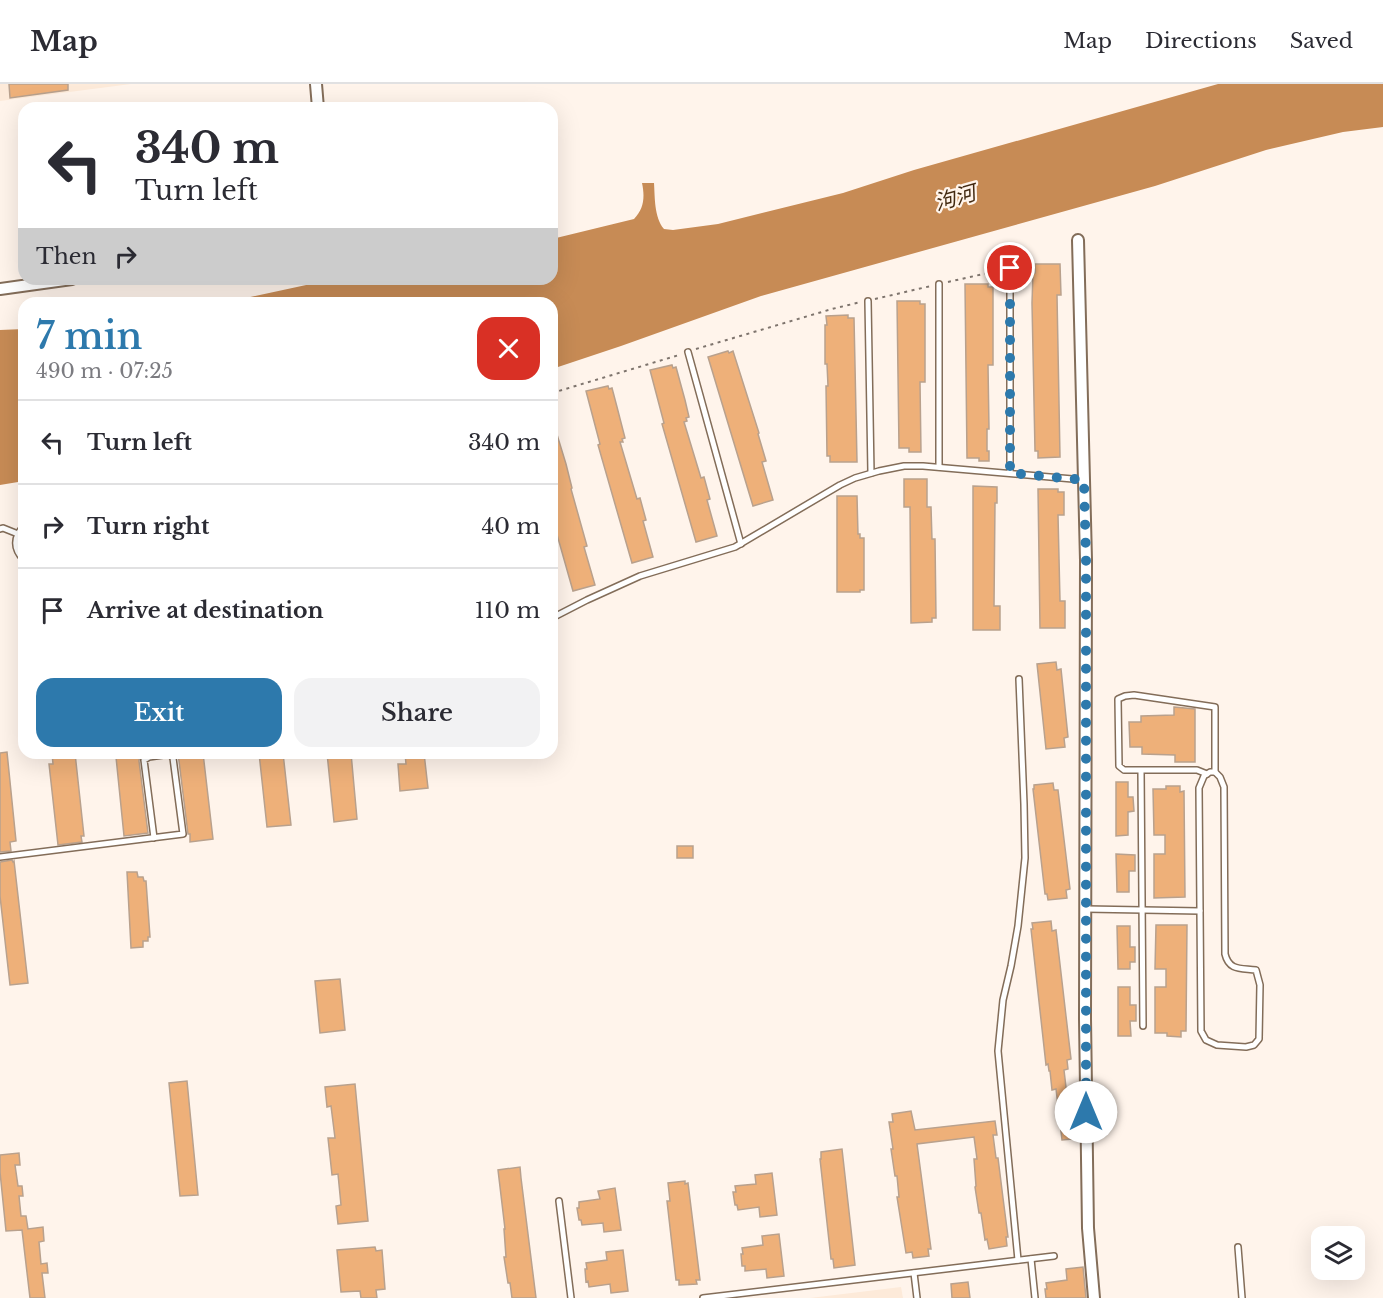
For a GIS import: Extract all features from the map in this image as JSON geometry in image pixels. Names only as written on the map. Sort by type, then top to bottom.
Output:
[{"type":"street","points":[[316,84],[318,102]]},
{"type":"street","points":[[1078,240],[1086,560],[1088,1228],[1094,1298]]},
{"type":"street","points":[[0,289],[29,285]]},
{"type":"lane","points":[[1010,268],[1010,473]]},
{"type":"lane","points":[[939,284],[939,467]]},
{"type":"lane","points":[[868,301],[871,473]]},
{"type":"lane","points":[[687,352],[741,544]]},
{"type":"lane","points":[[558,615],[640,576],[735,547],[840,485],[871,473],[904,466],[939,467],[1084,480]]},
{"type":"lane","points":[[0,529],[18,534],[16,540],[18,553]]},
{"type":"lane","points":[[1018,1260],[998,1051],[1003,1000],[1018,926],[1025,858],[1019,679]]},
{"type":"lane","points":[[1207,774],[1197,770],[1124,770],[1119,766],[1118,699],[1134,695],[1215,706],[1215,772],[1224,787],[1227,962],[1233,966],[1256,970],[1260,985],[1259,1039],[1254,1045],[1246,1047],[1217,1045],[1206,1040],[1201,1031],[1198,788],[1204,776],[1215,772]]},
{"type":"lane","points":[[145,759],[154,838]]},
{"type":"lane","points":[[0,857],[183,834],[173,759]]},
{"type":"lane","points":[[1141,771],[1143,1026]]},
{"type":"lane","points":[[1086,909],[1200,910]]},
{"type":"lane","points":[[559,1201],[571,1298]]},
{"type":"lane","points":[[1238,1247],[1242,1298]]},
{"type":"lane","points":[[703,1298],[1054,1256]]},
{"type":"lane","points":[[1031,1259],[1035,1298]]},
{"type":"lane","points":[[914,1273],[916,1298]]},
{"type":"path","points":[[558,391],[832,309],[1010,268]]},
{"type":"shaded area","points":[[0,84],[131,84],[0,101]]},
{"type":"shaded area","points":[[901,1287],[903,1298],[810,1298]]},
{"type":"water","name":"泃河","points":[[1218,84],[1383,84],[1383,127],[1343,132],[1266,150],[1155,186],[761,296],[558,367],[558,297],[251,297],[306,285],[558,285],[558,238],[634,219],[643,202],[642,183],[654,183],[657,213],[661,224],[664,229],[673,230],[718,224],[843,193],[914,170]]},
{"type":"water","points":[[18,329],[18,482],[0,485],[0,330]]},
{"type":"building","points":[[9,84],[68,84],[68,90],[10,98]]},
{"type":"building","points":[[1035,264],[1060,264],[1061,295],[1057,295],[1060,457],[1038,458],[1038,451],[1035,451],[1032,303]]},
{"type":"building","points":[[965,284],[988,284],[988,287],[993,287],[993,365],[988,365],[987,451],[989,451],[989,461],[967,458]]},
{"type":"building","points":[[897,301],[920,301],[920,304],[925,304],[925,382],[920,382],[921,452],[909,452],[909,448],[899,448]]},
{"type":"building","points":[[848,315],[848,318],[854,318],[857,462],[830,462],[830,456],[827,456],[826,316]]},
{"type":"building","points":[[728,351],[729,353],[733,351],[759,433],[766,461],[762,462],[773,500],[753,506],[708,357]]},
{"type":"building","points":[[672,365],[673,368],[676,367],[685,400],[689,417],[684,422],[701,478],[704,477],[710,499],[707,500],[717,536],[696,542],[662,424],[664,423],[650,370]]},
{"type":"building","points":[[608,386],[609,389],[612,388],[625,438],[622,439],[623,442],[620,442],[637,499],[640,498],[646,520],[643,521],[653,557],[632,563],[598,445],[600,444],[586,391]]},
{"type":"building","points":[[558,438],[595,585],[573,591],[558,538]]},
{"type":"building","points":[[904,479],[927,479],[927,507],[931,507],[932,539],[935,539],[936,618],[932,618],[932,622],[911,623],[910,507],[904,507]]},
{"type":"building","points":[[973,486],[997,487],[994,606],[1000,606],[1000,630],[973,630]]},
{"type":"building","points":[[1038,489],[1058,489],[1058,492],[1064,492],[1064,515],[1058,515],[1060,601],[1065,601],[1065,628],[1040,628]]},
{"type":"building","points":[[837,496],[857,496],[858,534],[860,538],[864,538],[864,590],[860,592],[837,592]]},
{"type":"building","points":[[1056,662],[1057,670],[1061,669],[1068,737],[1064,738],[1065,747],[1046,749],[1037,664]]},
{"type":"building","points":[[1174,707],[1195,709],[1195,762],[1175,762],[1175,755],[1142,754],[1142,747],[1130,747],[1129,722],[1141,722],[1141,716],[1174,715]]},
{"type":"building","points":[[7,752],[16,841],[10,842],[11,851],[0,852],[0,753]]},
{"type":"building","points":[[53,759],[76,759],[84,836],[81,836],[82,842],[58,845],[49,764],[53,764]]},
{"type":"building","points":[[116,759],[139,759],[148,833],[124,836]]},
{"type":"building","points":[[179,759],[204,759],[213,839],[190,842],[190,834],[188,834]]},
{"type":"building","points":[[260,759],[284,759],[291,825],[267,827]]},
{"type":"building","points":[[328,759],[352,759],[357,819],[334,822]]},
{"type":"building","points":[[406,759],[425,759],[428,788],[400,791],[398,764],[406,764]]},
{"type":"building","points":[[1116,782],[1128,782],[1128,797],[1133,797],[1134,811],[1128,812],[1128,835],[1116,836]]},
{"type":"building","points":[[1053,783],[1054,790],[1058,790],[1070,889],[1066,890],[1067,898],[1048,900],[1045,894],[1033,789],[1034,785]]},
{"type":"building","points":[[1166,786],[1180,786],[1180,792],[1184,791],[1185,897],[1154,898],[1154,854],[1165,854],[1165,835],[1154,835],[1153,789],[1166,789]]},
{"type":"building","points":[[677,846],[693,846],[693,858],[677,858]]},
{"type":"building","points":[[1116,854],[1135,855],[1135,871],[1129,871],[1129,892],[1117,892]]},
{"type":"building","points":[[14,861],[28,983],[10,985],[0,896],[0,862]]},
{"type":"building","points":[[127,872],[137,872],[138,877],[143,877],[146,881],[150,937],[148,941],[143,941],[143,947],[131,948]]},
{"type":"building","points":[[1051,921],[1052,931],[1056,930],[1071,1059],[1067,1060],[1068,1069],[1064,1070],[1072,1139],[1062,1140],[1056,1089],[1052,1090],[1050,1071],[1048,1064],[1046,1065],[1031,929],[1033,929],[1032,923]]},
{"type":"building","points":[[1156,925],[1187,925],[1186,1031],[1181,1031],[1181,1037],[1167,1036],[1167,1033],[1155,1033],[1155,987],[1166,987],[1166,969],[1155,969]]},
{"type":"building","points":[[1117,926],[1130,926],[1130,947],[1135,947],[1135,962],[1130,962],[1130,969],[1118,969]]},
{"type":"building","points":[[340,979],[345,1030],[320,1033],[315,981]]},
{"type":"building","points":[[1118,987],[1130,987],[1130,1005],[1136,1005],[1136,1021],[1130,1021],[1131,1036],[1118,1036]]},
{"type":"building","points":[[187,1081],[198,1195],[180,1196],[169,1083]]},
{"type":"building","points":[[355,1084],[368,1221],[338,1224],[336,1206],[341,1205],[338,1174],[332,1175],[328,1138],[335,1138],[331,1106],[327,1107],[325,1087]]},
{"type":"building","points":[[911,1111],[915,1130],[995,1121],[997,1135],[993,1135],[1008,1237],[1006,1237],[1007,1246],[989,1249],[987,1239],[985,1240],[975,1187],[974,1159],[977,1159],[974,1137],[917,1144],[931,1249],[928,1249],[929,1256],[913,1258],[912,1252],[906,1253],[889,1122],[893,1122],[892,1114]]},
{"type":"building","points":[[842,1149],[855,1265],[834,1268],[833,1259],[831,1259],[820,1159],[821,1152]]},
{"type":"building","points":[[19,1153],[20,1165],[15,1165],[18,1186],[22,1186],[23,1196],[19,1196],[21,1216],[26,1216],[28,1229],[43,1227],[44,1241],[39,1242],[41,1264],[47,1263],[48,1273],[42,1273],[45,1298],[30,1298],[22,1230],[6,1231],[0,1155]]},
{"type":"building","points":[[520,1167],[536,1298],[512,1298],[504,1257],[506,1257],[505,1229],[498,1170]]},
{"type":"building","points":[[772,1173],[777,1215],[760,1217],[759,1207],[738,1210],[733,1192],[736,1192],[735,1186],[756,1184],[755,1175]]},
{"type":"building","points":[[685,1181],[685,1184],[688,1183],[700,1280],[696,1280],[697,1284],[679,1285],[679,1280],[676,1280],[667,1201],[670,1201],[668,1183]]},
{"type":"building","points":[[615,1188],[621,1230],[604,1232],[603,1223],[582,1225],[577,1208],[579,1208],[579,1202],[600,1199],[598,1191]]},
{"type":"building","points":[[779,1234],[784,1276],[767,1278],[766,1269],[745,1271],[745,1266],[742,1266],[742,1248],[763,1245],[762,1236]]},
{"type":"building","points":[[375,1247],[376,1251],[382,1250],[385,1289],[376,1290],[377,1298],[361,1298],[360,1291],[341,1292],[337,1250]]},
{"type":"building","points":[[623,1250],[628,1291],[611,1293],[610,1284],[589,1287],[588,1281],[586,1282],[586,1263],[607,1260],[606,1252]]},
{"type":"building","points":[[1083,1267],[1086,1298],[1046,1298],[1046,1283],[1067,1280],[1066,1269]]},
{"type":"building","points":[[968,1282],[970,1298],[952,1298],[951,1284]]},
{"type":"route","points":[[1010,268],[1010,473],[1084,480],[1086,1112]]}]
